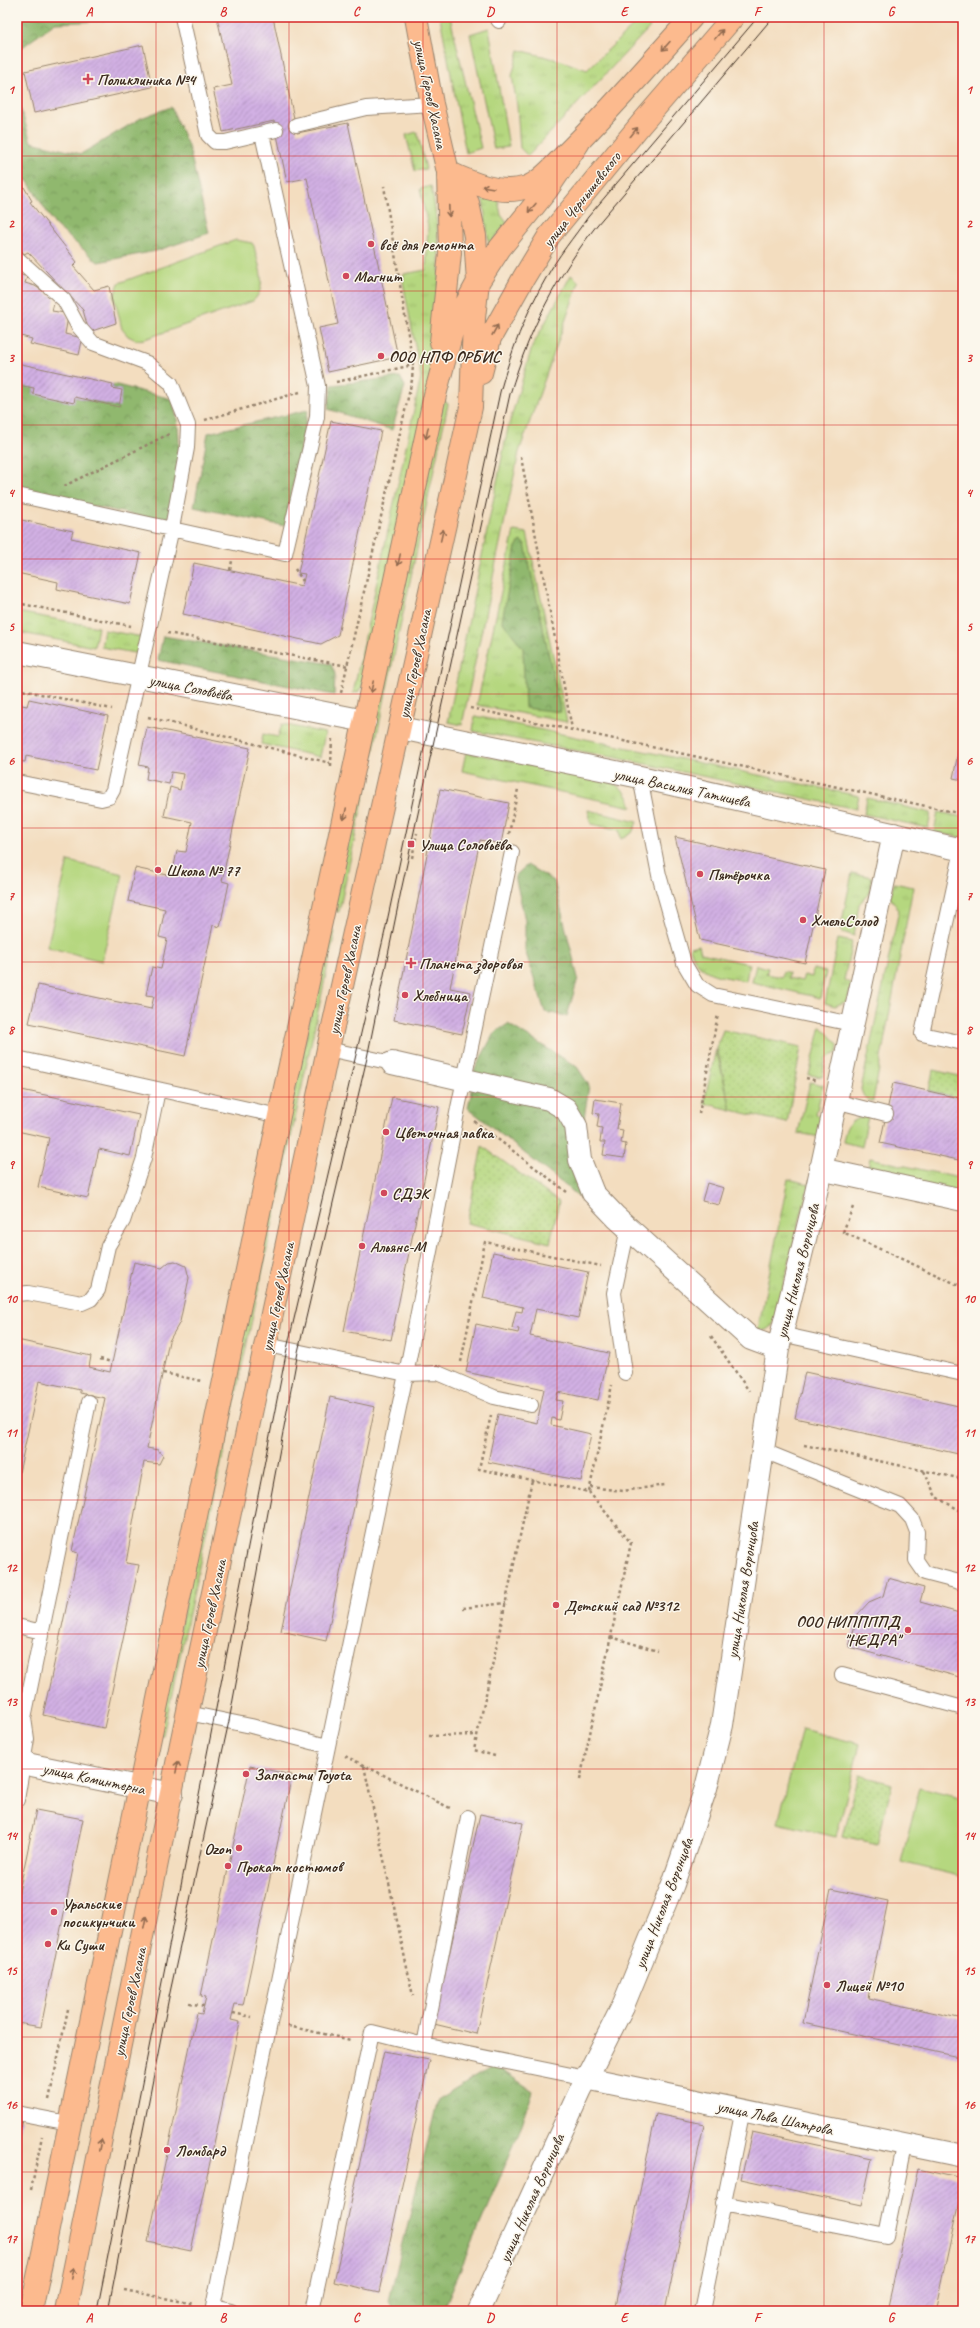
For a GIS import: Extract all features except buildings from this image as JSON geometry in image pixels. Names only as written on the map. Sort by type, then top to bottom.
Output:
[{"type":"main road","name":"улица Героев Хасана","points":[[416,17],[432,104],[448,172],[450,253],[435,394]]},
{"type":"main road","name":"улица Чернышевского","points":[[448,172],[473,184],[511,191],[527,187],[541,179],[579,142],[692,17]]},
{"type":"main road","name":"улица Чернышевского","points":[[471,407],[490,338],[522,279],[549,236],[641,124],[733,17]]},
{"type":"main road","name":"улица Чернышевского","points":[[478,282],[500,248],[546,191],[579,142]]},
{"type":"main road","name":"улица Героев Хасана","points":[[66,2311],[188,1713],[267,1345],[328,1048],[471,407],[474,318],[478,282],[475,236],[468,203],[448,172]]},
{"type":"main road","name":"улица Героев Хасана","points":[[31,2311],[280,1116],[435,394],[453,328],[478,282]]},
{"type":"street","name":"улица Соловьёва","points":[[17,652],[365,721]]},
{"type":"street","name":"улица Василия Татищева","points":[[400,728],[640,777],[962,850]]},
{"type":"street","name":"улица Николая Воронцова","points":[[479,2311],[586,2078],[623,2006],[673,1884],[706,1788],[722,1725],[764,1451],[779,1341],[820,1169],[894,834]]},
{"type":"street","points":[[392,1063],[548,1099],[566,1109],[576,1126],[580,1160],[594,1193],[628,1228],[751,1339],[779,1341]]},
{"type":"street","points":[[820,1169],[963,1200]]},
{"type":"street","name":"улица Коминтерна","points":[[19,1763],[172,1794]]},
{"type":"street","name":"улица Льва Шатрова","points":[[586,2078],[743,2109],[904,2146],[963,2156]]},
{"type":"lane","points":[[182,17],[208,135],[215,142],[225,142],[276,130]]},
{"type":"lane","points":[[296,126],[366,108],[432,104]]},
{"type":"lane","points":[[17,495],[285,554],[317,417],[318,386],[262,134]]},
{"type":"lane","points":[[17,258],[64,300],[78,326],[93,343],[147,363],[172,384],[188,425],[187,448],[172,528],[113,790],[109,797],[101,799],[17,782]]},
{"type":"lane","points":[[640,777],[659,875],[684,963],[697,985],[706,992],[722,997],[852,1024]]},
{"type":"lane","points":[[962,850],[922,1034],[963,1043]]},
{"type":"lane","points":[[231,2311],[213,2307],[270,2022],[406,1374],[464,1079],[512,852]]},
{"type":"lane","points":[[328,1048],[392,1063]]},
{"type":"lane","points":[[17,1058],[280,1116]]},
{"type":"lane","points":[[17,1294],[28,1293],[82,1304],[91,1299],[98,1290],[108,1246],[123,1221],[144,1158],[158,1090]]},
{"type":"lane","points":[[835,1101],[886,1114]]},
{"type":"lane","points":[[625,1372],[614,1293],[628,1228]]},
{"type":"lane","points":[[779,1341],[963,1374]]},
{"type":"lane","points":[[267,1345],[406,1374],[438,1373],[494,1397],[531,1405]]},
{"type":"lane","points":[[17,1800],[19,1763],[26,1739],[24,1718],[89,1402]]},
{"type":"lane","points":[[764,1451],[900,1506],[912,1519],[917,1532],[916,1560],[925,1573],[963,1583]]},
{"type":"lane","points":[[17,1626],[42,1632]]},
{"type":"lane","points":[[842,1675],[963,1708]]},
{"type":"lane","points":[[188,1713],[251,1726],[327,1746]]},
{"type":"lane","points":[[424,2045],[468,1817]]},
{"type":"lane","points":[[312,2311],[372,2032],[424,2045],[586,2078]]},
{"type":"lane","points":[[702,2311],[743,2109]]},
{"type":"lane","points":[[17,2113],[69,2123]]},
{"type":"lane","points":[[723,2203],[886,2236],[904,2146]]},
{"type":"path","points":[[318,386],[413,366]]},
{"type":"path","points":[[521,457],[572,729]]},
{"type":"path","points":[[17,602],[150,630],[348,666]]},
{"type":"path","points":[[17,689],[130,713],[330,763]]},
{"type":"path","points":[[470,708],[963,814]]},
{"type":"path","points":[[512,852],[508,843],[518,790]]},
{"type":"path","points":[[412,858],[417,834]]},
{"type":"path","points":[[699,1114],[722,997]]},
{"type":"path","points":[[853,1207],[843,1232],[963,1287]]},
{"type":"path","points":[[457,1381],[485,1242],[619,1270]]},
{"type":"path","points":[[100,1359],[112,1362]]},
{"type":"path","points":[[589,1492],[614,1374],[625,1372]]},
{"type":"path","points":[[162,1373],[206,1382]]},
{"type":"path","points":[[494,1397],[479,1469],[589,1492],[631,1543],[580,1780]]},
{"type":"path","points":[[923,1470],[936,1497],[963,1512]]},
{"type":"path","points":[[495,1756],[474,1750],[532,1480]]},
{"type":"path","points":[[590,1487],[623,1491],[665,1484]]},
{"type":"path","points":[[463,1608],[506,1603]]},
{"type":"path","points":[[611,1637],[658,1651]]},
{"type":"path","points":[[429,1736],[477,1734]]},
{"type":"path","points":[[327,1746],[364,1766],[468,1817]]},
{"type":"path","points":[[364,1766],[414,1998]]},
{"type":"path","points":[[190,2002],[204,2006]]},
{"type":"path","points":[[270,2022],[369,2045]]},
{"type":"path","points":[[124,2290],[213,2307]]},
{"type":"green space","points":[[17,17],[160,17],[155,19],[55,23],[17,51]]},
{"type":"green space","points":[[440,17],[450,17],[481,148],[466,153]]},
{"type":"green space","points":[[641,18],[650,27],[528,156],[520,148],[517,105],[512,76],[519,50],[562,61],[587,70]]},
{"type":"green space","points":[[489,28],[509,147],[494,149],[470,34]]},
{"type":"green space","points":[[17,97],[31,142],[81,154],[141,118],[171,107],[189,148],[209,233],[156,251],[98,262],[55,225],[27,180],[17,182]]},
{"type":"green space","points":[[417,132],[426,169],[415,171],[406,135]]},
{"type":"green space","points":[[431,186],[438,238],[439,290],[435,342],[428,394],[362,687],[358,692],[353,693],[421,377],[403,282],[404,274],[426,270],[428,227],[420,189]]},
{"type":"green space","points":[[486,197],[498,200],[501,215],[507,223],[489,245],[483,200]]},
{"type":"green space","points":[[236,240],[252,243],[254,246],[260,268],[261,282],[258,295],[253,301],[145,339],[136,340],[128,336],[122,329],[114,296],[119,283]]},
{"type":"green space","points":[[571,275],[579,282],[519,452],[462,725],[448,722],[508,428],[532,347]]},
{"type":"green space","points":[[400,377],[405,386],[392,430],[328,409],[332,385]]},
{"type":"green space","points":[[17,384],[118,407],[122,390],[112,388],[113,384],[172,399],[176,415],[179,446],[168,522],[17,490]]},
{"type":"green space","points":[[444,400],[448,404],[339,912],[333,910]]},
{"type":"green space","points":[[308,410],[285,526],[194,507],[208,433]]},
{"type":"green space","points":[[514,531],[527,533],[567,722],[477,705]]},
{"type":"green space","points":[[520,541],[525,544],[561,712],[525,708],[523,648],[502,621],[516,547]]},
{"type":"green space","points":[[17,612],[98,627],[94,647],[17,632]]},
{"type":"green space","points":[[104,630],[143,637],[140,654],[101,647]]},
{"type":"green space","points":[[163,636],[331,664],[335,674],[334,695],[158,660]]},
{"type":"green space","points":[[475,716],[859,796],[856,809],[627,760],[473,731]]},
{"type":"green space","points":[[282,724],[325,733],[320,757],[261,744],[263,734],[278,737]]},
{"type":"green space","points":[[466,752],[607,781],[623,790],[632,807],[462,771]]},
{"type":"green space","points":[[867,798],[931,813],[928,828],[864,814]]},
{"type":"green space","points":[[588,810],[637,822],[632,833],[621,839],[619,830],[591,824]]},
{"type":"green space","points":[[938,812],[963,817],[963,838],[934,832]]},
{"type":"green space","points":[[68,861],[123,874],[102,961],[47,947]]},
{"type":"green space","points":[[527,865],[554,881],[578,978],[567,1016],[545,1012],[525,950],[525,920],[515,876]]},
{"type":"green space","points":[[852,873],[872,877],[869,893],[859,904],[854,936],[840,931]]},
{"type":"green space","points":[[894,883],[913,887],[873,1101],[865,1098],[861,1089],[899,910],[890,898]]},
{"type":"green space","points":[[329,930],[335,932],[163,1735],[157,1734]]},
{"type":"green space","points":[[838,939],[852,942],[844,980],[852,984],[847,1001],[835,1006],[825,1003]]},
{"type":"green space","points":[[699,945],[701,953],[749,964],[746,981],[719,976],[704,969],[698,964],[690,947]]},
{"type":"green space","points":[[756,965],[768,968],[766,974],[782,977],[783,971],[789,973],[788,978],[802,981],[804,975],[812,977],[813,969],[826,972],[820,998],[752,982]]},
{"type":"green space","points":[[508,1024],[577,1067],[589,1085],[583,1125],[472,1075],[494,1033]]},
{"type":"green space","points":[[821,1026],[838,1045],[837,1053],[826,1058],[822,1077],[809,1075]]},
{"type":"green space","points":[[723,1030],[801,1047],[787,1123],[731,1110],[717,1047]]},
{"type":"green space","points":[[716,1049],[731,1110],[704,1103]]},
{"type":"green space","points":[[933,1070],[963,1077],[963,1099],[929,1091]]},
{"type":"green space","points":[[810,1082],[823,1085],[816,1114],[824,1119],[820,1137],[798,1133]]},
{"type":"green space","points":[[473,1086],[551,1106],[568,1131],[582,1199],[468,1108]]},
{"type":"green space","points":[[868,1116],[862,1147],[843,1142],[847,1127],[856,1119]]},
{"type":"green space","points":[[482,1146],[559,1202],[550,1243],[467,1223]]},
{"type":"green space","points":[[870,1158],[963,1179],[963,1195],[867,1174]]},
{"type":"green space","points":[[788,1179],[809,1184],[773,1325],[766,1330],[758,1330]]},
{"type":"green space","points":[[802,1729],[860,1744],[836,1837],[778,1823]]},
{"type":"green space","points":[[859,1775],[892,1784],[877,1844],[843,1836]]},
{"type":"green space","points":[[920,1787],[963,1798],[963,1877],[901,1862]]},
{"type":"green space","points":[[494,2065],[533,2091],[519,2133],[443,2311],[394,2311],[389,2301],[438,2099]]},
{"type":"tram line","points":[[97,2311],[287,1349],[385,931],[504,377],[519,334],[538,292],[561,254],[588,217],[758,17]]},
{"type":"tram line","points":[[108,2311],[169,1997],[229,1721],[298,1352],[367,1058],[401,891],[510,394],[526,347],[535,326],[568,265],[597,225],[773,17]]},
{"type":"place","name":"Поликлиника №4","points":[[88,79]]},
{"type":"place","name":"всё для ремонта","points":[[371,244]]},
{"type":"place","name":"Магнит","points":[[346,276]]},
{"type":"place","name":"ООО НПФ ОРБИС","points":[[381,356]]},
{"type":"place","name":"Улица Соловьёва","points":[[411,844]]},
{"type":"place","name":"Школа № 77","points":[[158,870]]},
{"type":"place","name":"Пятёрочка","points":[[700,874]]},
{"type":"place","name":"ХмельСолод","points":[[803,920]]},
{"type":"place","name":"Планета здоровья","points":[[411,963]]},
{"type":"place","name":"Хлебница","points":[[405,995]]},
{"type":"place","name":"Цветочная лавка","points":[[386,1132]]},
{"type":"place","name":"СДЭК","points":[[384,1193]]},
{"type":"place","name":"Альянс-М","points":[[362,1246]]},
{"type":"place","name":"Детский сад №312","points":[[556,1605]]},
{"type":"place","name":"ООО НИППППД \"НЕДРА\"","points":[[908,1630]]},
{"type":"place","name":"Запчасти Toyota","points":[[246,1774]]},
{"type":"place","name":"Ozon","points":[[239,1848]]},
{"type":"place","name":"Прокат костюмов","points":[[228,1866]]},
{"type":"place","name":"Уральские посикунчики","points":[[54,1912]]},
{"type":"place","name":"Ки Суши","points":[[48,1944]]},
{"type":"place","name":"Лицей №10","points":[[827,1985]]},
{"type":"place","name":"Ломбард","points":[[167,2150]]}]
